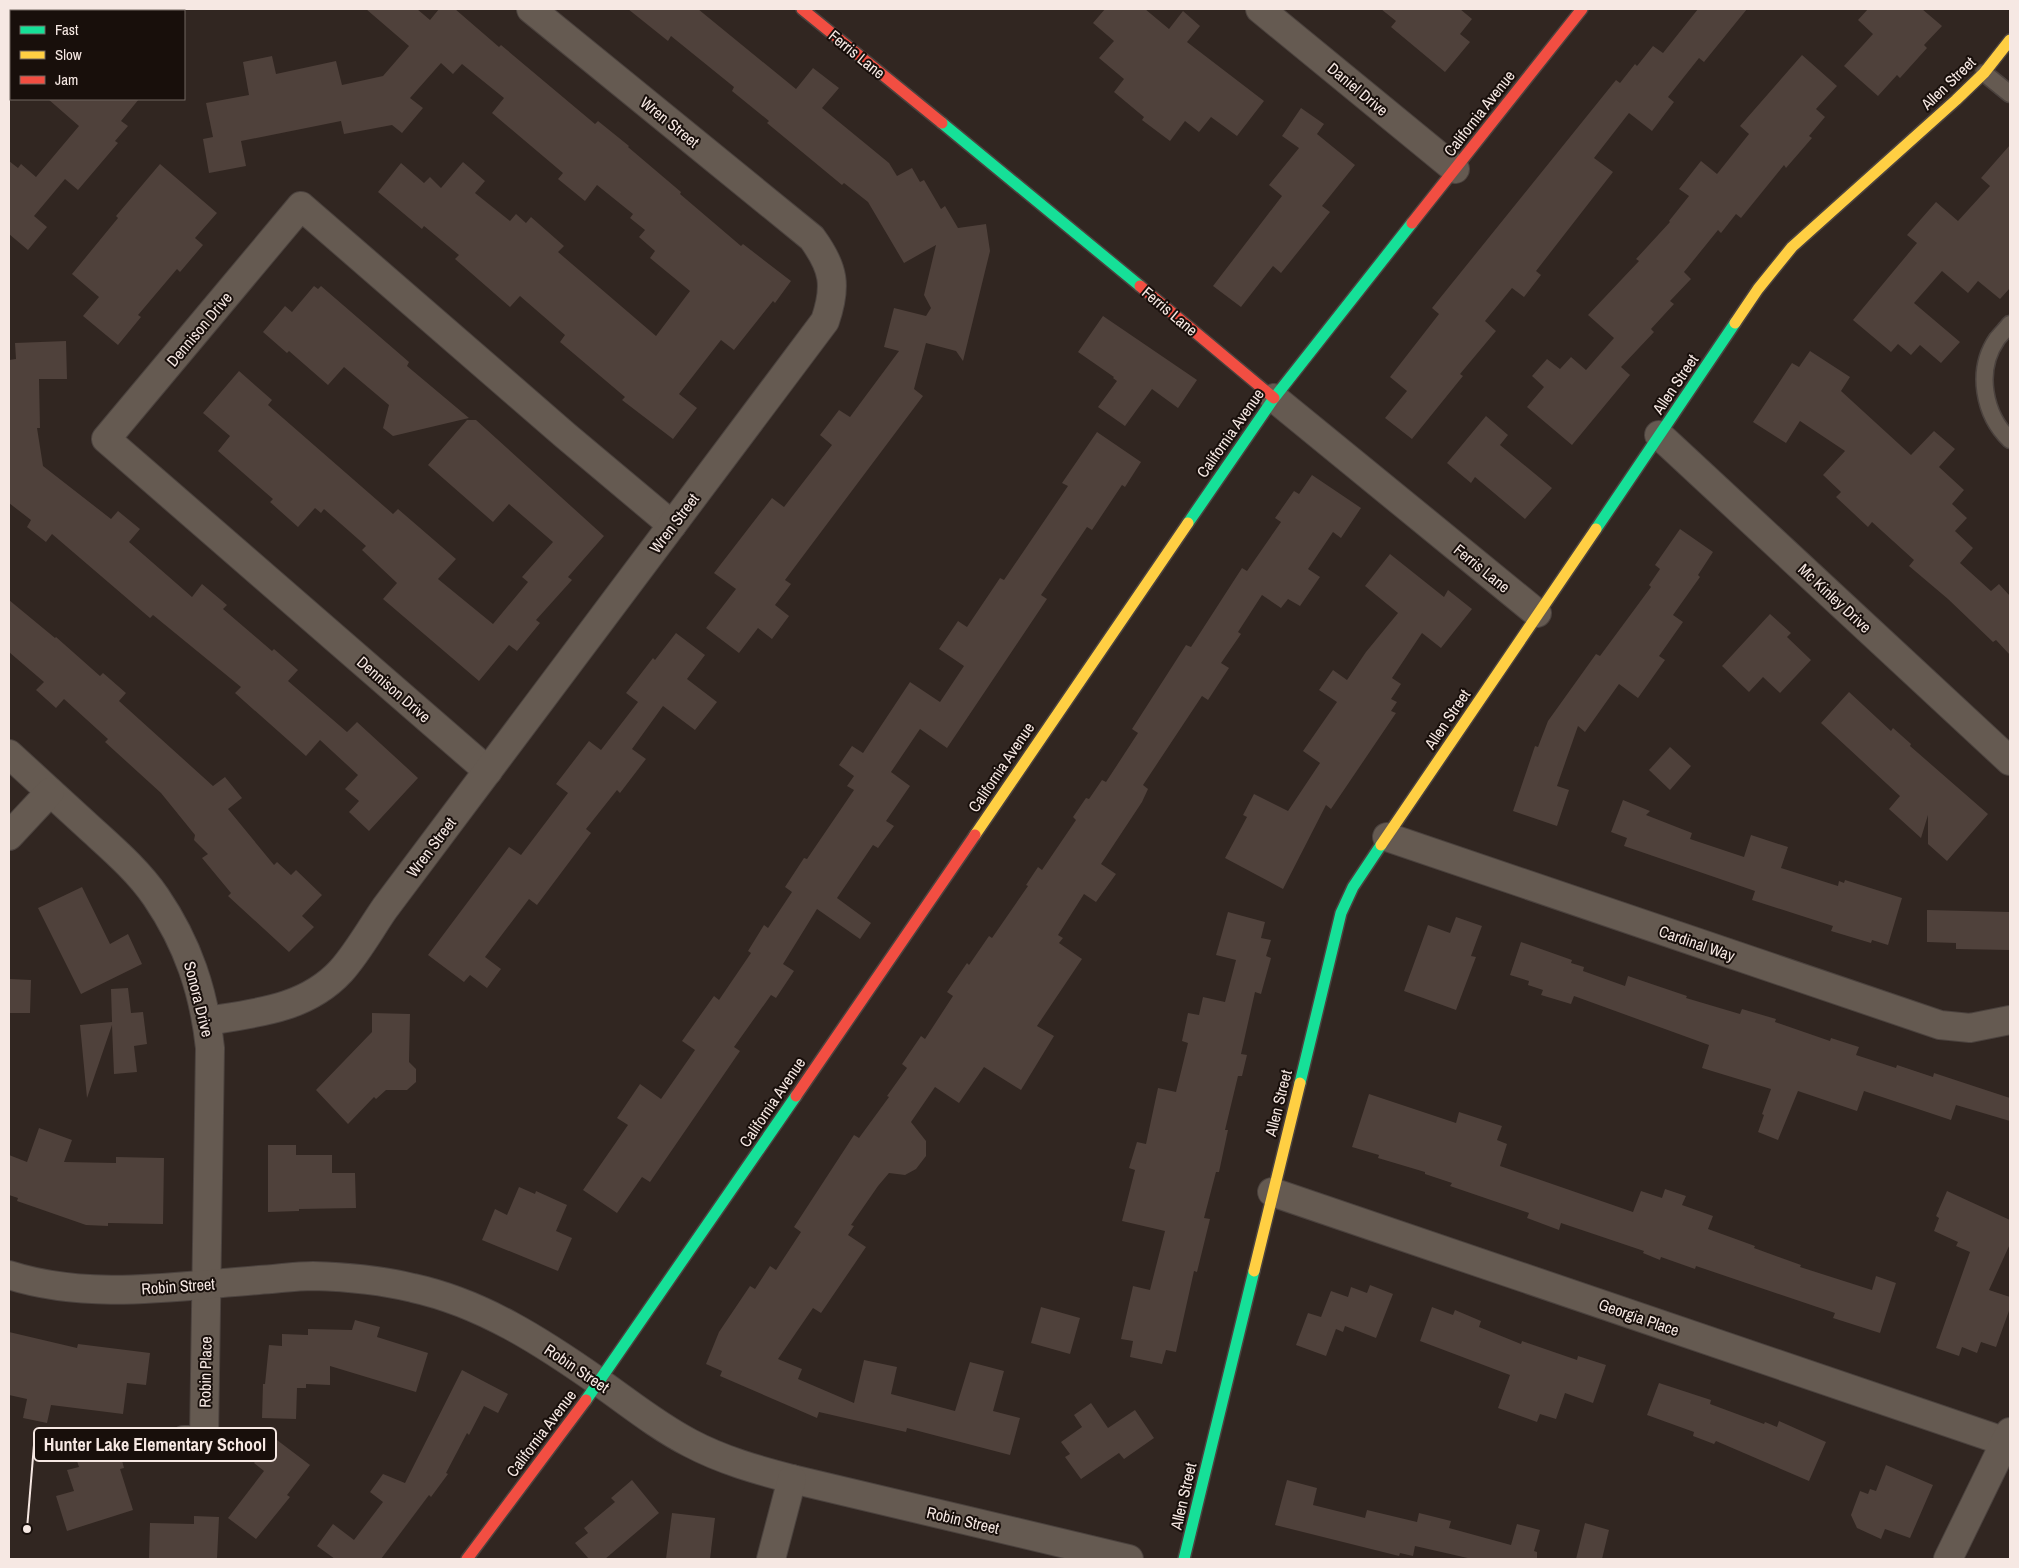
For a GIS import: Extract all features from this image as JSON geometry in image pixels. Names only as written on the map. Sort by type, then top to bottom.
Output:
[{"type":"street","name":"Wren Street","points":[[207,1021],[272,1010],[300,1001],[322,988],[342,970],[386,908],[825,321],[832,301],[832,278],[825,256],[812,238],[531,9]]},
{"type":"street","name":"Ferris Lane","points":[[802,9],[1537,613]]},
{"type":"street","name":"Daniel Drive","points":[[1260,9],[1455,169]]},
{"type":"street","name":"California Avenue","points":[[467,1559],[600,1382],[1274,398],[1582,9]]},
{"type":"street","name":"Allen Street","points":[[1184,1559],[1341,912],[1353,887],[1758,289],[1792,246],[1984,73],[2010,40]]},
{"type":"street","name":"Dennison Drive","points":[[488,771],[106,439],[301,206],[566,436],[672,525]]},
{"type":"street","name":"Mc Kinley Drive","points":[[1659,436],[2010,761]]},
{"type":"street","name":"Sonora Drive","points":[[9,754],[125,860],[155,895],[178,933],[196,973],[207,1021],[210,1048],[207,1284]]},
{"type":"street","points":[[9,836],[50,792]]},
{"type":"street","name":"Cardinal Way","points":[[1387,838],[1940,1025],[1970,1028],[2010,1020]]},
{"type":"street","name":"Georgia Place","points":[[1272,1192],[2008,1437]]},
{"type":"street","name":"Robin Street","points":[[9,1275],[60,1287],[109,1291],[312,1276],[366,1279],[414,1288],[465,1304],[512,1325],[600,1382],[650,1420],[690,1444],[738,1464],[792,1480],[1129,1559]]},
{"type":"street","name":"Robin Place","points":[[184,1440],[204,1440],[207,1284]]},
{"type":"street","points":[[1948,1559],[2008,1437]]},
{"type":"street","points":[[771,1559],[792,1480]]},
{"type":"lane","points":[[1984,73],[2010,94]]},
{"type":"lane","points":[[2010,324],[1996,341],[1986,363],[1984,386],[1989,409],[2000,431],[2010,440]]},
{"type":"building","points":[[366,9],[417,9],[430,20],[439,9],[455,9],[595,124],[598,121],[629,146],[681,192],[680,194],[741,246],[743,244],[791,281],[775,303],[773,301],[734,350],[721,340],[679,394],[697,408],[673,439],[622,400],[625,397],[560,342],[565,335],[520,296],[510,307],[455,259],[459,255],[424,226],[422,229],[378,192],[401,163],[424,183],[430,177],[441,188],[463,162],[485,181],[475,193],[510,221],[516,214],[526,223],[531,217],[564,246],[558,252],[656,336],[690,291],[650,258],[655,251],[639,237],[645,230],[630,218],[633,214],[597,185],[585,201],[558,179],[563,173],[492,113],[504,98],[462,64],[453,74],[441,63],[410,98],[423,108],[402,133],[392,125],[344,134],[341,121],[241,141],[246,166],[209,173],[203,139],[213,137],[206,103],[249,95],[243,62],[272,56],[276,74],[336,61],[342,85],[383,76],[409,46]]},
{"type":"building","points":[[628,9],[698,9],[796,89],[813,68],[839,88],[822,108],[889,163],[897,176],[912,168],[920,182],[924,180],[941,209],[945,206],[958,228],[986,224],[990,251],[963,361],[956,351],[926,343],[914,389],[923,396],[785,580],[791,584],[775,605],[789,616],[772,639],[758,628],[739,653],[706,628],[736,589],[714,573],[772,498],[784,507],[832,445],[820,435],[839,410],[850,417],[899,351],[884,347],[894,308],[926,316],[931,308],[924,295],[936,245],[904,263],[868,202],[844,183],[842,185],[767,123],[769,121],[732,91],[734,87],[671,36],[668,41]]},
{"type":"building","points":[[1105,9],[1145,9],[1169,29],[1183,11],[1200,26],[1187,42],[1264,101],[1237,136],[1211,117],[1199,132],[1185,121],[1170,141],[1142,120],[1144,117],[1114,92],[1124,79],[1099,58],[1114,41],[1093,23]]},
{"type":"building","points":[[1381,9],[1460,9],[1472,19],[1460,34],[1470,42],[1445,72],[1391,27],[1396,21]]},
{"type":"building","points":[[1698,9],[1747,9],[1704,62],[1699,58],[1668,97],[1674,102],[1652,131],[1629,113],[1594,158],[1613,172],[1536,271],[1541,275],[1524,297],[1512,288],[1485,321],[1496,331],[1460,374],[1463,376],[1412,439],[1385,418],[1407,391],[1390,377],[1439,314],[1432,308],[1616,80],[1620,83],[1653,46],[1663,53]]},
{"type":"building","points":[[1868,9],[1922,9],[1942,26],[1924,45],[1927,48],[1900,78],[1897,75],[1878,96],[1844,66],[1873,34],[1858,20]]},
{"type":"building","points":[[1802,55],[1837,86],[1816,109],[1825,117],[1809,136],[1812,138],[1786,168],[1784,165],[1741,218],[1736,214],[1721,233],[1718,230],[1684,272],[1691,279],[1670,301],[1674,304],[1651,329],[1654,332],[1621,367],[1630,375],[1572,445],[1527,407],[1544,387],[1532,376],[1547,359],[1560,369],[1571,357],[1586,370],[1614,338],[1588,315],[1639,261],[1636,259],[1670,222],[1689,196],[1679,189],[1701,161],[1717,174],[1749,134],[1740,126]]},
{"type":"building","points":[[49,100],[138,100],[121,121],[128,126],[115,141],[118,143],[78,190],[65,179],[34,216],[47,227],[28,250],[9,234],[9,161],[18,168],[21,164],[36,177],[79,126]]},
{"type":"building","points":[[1301,108],[1324,124],[1317,134],[1355,165],[1322,206],[1330,212],[1281,273],[1273,266],[1241,307],[1213,286],[1282,196],[1269,185],[1299,148],[1282,136]]},
{"type":"building","points":[[2010,145],[2010,288],[2000,299],[1978,281],[1968,293],[1942,271],[1914,303],[1960,342],[1941,363],[1920,345],[1911,355],[1898,344],[1891,352],[1853,320],[1917,243],[1907,235],[1936,202],[1958,221],[1990,186],[1981,178]]},
{"type":"building","points":[[160,164],[217,213],[195,238],[203,245],[180,272],[177,269],[138,315],[141,317],[118,345],[83,316],[99,297],[72,274],[118,218],[116,216]]},
{"type":"building","points":[[314,286],[318,289],[321,286],[409,362],[407,366],[469,418],[393,436],[383,428],[389,405],[344,367],[328,385],[289,351],[287,353],[263,332],[285,306],[292,312]]},
{"type":"building","points":[[1103,316],[1197,380],[1178,408],[1152,389],[1125,426],[1098,407],[1117,381],[1078,352]]},
{"type":"building","points":[[66,341],[67,379],[39,379],[40,428],[37,428],[43,466],[111,519],[118,511],[140,529],[129,542],[192,597],[202,584],[227,605],[223,609],[272,651],[274,649],[298,670],[288,681],[347,732],[357,722],[418,778],[369,831],[349,812],[359,801],[345,789],[358,775],[320,740],[306,756],[235,693],[241,687],[153,615],[150,618],[52,534],[46,542],[27,527],[31,520],[9,503],[9,360],[16,359],[15,343]]},
{"type":"building","points":[[1810,351],[1850,377],[1841,391],[1911,455],[1934,431],[1955,449],[1939,467],[1964,490],[1952,504],[1967,518],[1955,531],[1973,548],[1960,563],[1991,591],[1999,584],[2010,596],[2010,655],[1996,640],[1993,642],[1948,599],[1909,566],[1914,560],[1872,522],[1868,527],[1836,497],[1841,492],[1823,475],[1845,451],[1800,421],[1786,443],[1753,422],[1792,363],[1799,367]]},
{"type":"building","points":[[239,371],[272,400],[268,405],[393,514],[398,509],[456,559],[438,579],[493,624],[528,582],[522,577],[553,542],[509,504],[493,522],[428,465],[467,420],[476,420],[604,536],[568,577],[572,580],[536,620],[540,623],[517,651],[509,645],[479,681],[383,599],[397,583],[362,550],[366,546],[324,509],[321,513],[315,508],[298,527],[270,502],[273,499],[218,451],[230,436],[203,413]]},
{"type":"building","points":[[1486,416],[1508,435],[1500,445],[1552,488],[1525,519],[1475,477],[1471,483],[1447,463]]},
{"type":"building","points":[[1097,432],[1141,462],[1125,487],[1122,485],[1092,530],[1087,527],[1041,595],[1047,599],[947,748],[920,729],[891,772],[910,786],[886,821],[894,826],[878,848],[873,845],[837,898],[871,923],[860,939],[817,909],[783,964],[794,971],[776,998],[771,995],[734,1047],[740,1051],[650,1182],[642,1177],[617,1213],[583,1190],[628,1125],[617,1118],[640,1084],[661,1099],[695,1050],[682,1041],[714,996],[719,1000],[751,953],[748,951],[764,925],[768,928],[792,892],[785,887],[804,858],[807,859],[854,790],[847,786],[854,776],[839,765],[852,746],[863,753],[910,682],[940,702],[964,666],[939,649],[958,621],[967,627],[1000,578],[1004,580],[1068,486],[1062,483]]},
{"type":"building","points":[[1312,475],[1361,508],[1341,538],[1333,532],[1308,569],[1320,577],[1300,606],[1288,599],[1281,608],[1262,595],[1238,632],[1241,634],[1221,663],[1229,668],[1208,700],[1202,696],[1143,785],[1148,789],[1142,802],[1101,864],[1116,874],[1096,902],[1084,894],[1058,935],[1063,938],[1059,943],[1082,959],[1037,1026],[1054,1036],[1021,1090],[984,1067],[959,1103],[935,1087],[911,1122],[926,1141],[926,1156],[916,1169],[905,1175],[889,1173],[878,1186],[851,1225],[854,1226],[848,1235],[866,1247],[821,1313],[813,1308],[778,1359],[802,1369],[798,1379],[854,1403],[864,1360],[897,1367],[891,1394],[955,1411],[970,1362],[1004,1371],[993,1411],[1020,1418],[1010,1455],[907,1428],[906,1432],[819,1412],[817,1418],[720,1376],[722,1371],[706,1364],[719,1332],[750,1286],[755,1289],[770,1266],[776,1270],[801,1232],[794,1227],[854,1135],[859,1138],[889,1097],[887,1096],[907,1068],[902,1064],[921,1036],[925,1039],[953,996],[947,992],[989,936],[992,938],[1028,886],[1026,885],[1038,867],[1042,870],[1076,820],[1073,817],[1086,798],[1089,799],[1102,780],[1106,782],[1138,733],[1132,729],[1186,645],[1191,647],[1242,568],[1247,571],[1281,522],[1275,518],[1294,491],[1299,494]]},
{"type":"building","points":[[1680,529],[1713,552],[1698,575],[1700,577],[1673,615],[1683,622],[1659,656],[1665,660],[1638,698],[1619,684],[1585,732],[1578,726],[1557,786],[1569,790],[1557,826],[1513,811],[1535,746],[1538,747],[1548,721],[1596,654],[1600,656],[1651,587],[1649,585],[1660,569],[1655,565]]},
{"type":"building","points":[[1390,554],[1444,597],[1448,590],[1472,609],[1441,648],[1422,633],[1392,678],[1401,684],[1391,699],[1397,702],[1391,711],[1396,713],[1331,809],[1326,805],[1283,889],[1225,858],[1247,817],[1243,815],[1254,794],[1288,811],[1320,763],[1303,751],[1337,702],[1319,690],[1333,670],[1347,680],[1366,652],[1398,613],[1365,586]]},
{"type":"building","points":[[9,600],[56,637],[100,676],[103,673],[126,693],[119,701],[213,786],[225,777],[242,798],[228,809],[274,865],[277,862],[291,875],[296,870],[322,895],[302,916],[314,927],[289,952],[228,896],[231,893],[202,858],[208,854],[194,840],[195,835],[161,793],[105,742],[108,739],[64,699],[56,708],[36,690],[44,682],[9,652]]},
{"type":"building","points":[[1770,614],[1791,633],[1787,637],[1811,660],[1780,693],[1763,677],[1749,692],[1722,666]]},
{"type":"building","points":[[676,633],[705,655],[687,679],[717,702],[695,730],[663,706],[632,749],[646,759],[620,793],[617,790],[586,829],[591,833],[537,905],[529,899],[485,957],[501,969],[487,988],[470,975],[464,982],[428,955],[509,847],[521,855],[568,793],[556,784],[589,741],[601,750],[638,702],[626,693],[653,658],[655,660]]},
{"type":"building","points":[[1849,692],[1891,731],[1893,728],[1911,744],[1910,746],[1988,814],[1947,861],[1928,844],[1928,815],[1921,838],[1889,809],[1900,796],[1821,723]]},
{"type":"building","points":[[1670,747],[1691,766],[1670,790],[1649,770]]},
{"type":"building","points":[[1623,800],[1650,811],[1646,815],[1692,833],[1690,839],[1744,857],[1751,835],[1788,847],[1781,868],[1838,886],[1839,881],[1844,883],[1845,880],[1902,898],[1888,945],[1872,940],[1871,943],[1831,931],[1833,926],[1752,900],[1755,891],[1624,846],[1627,838],[1611,832]]},
{"type":"building","points":[[82,887],[110,944],[128,934],[142,964],[81,994],[38,908]]},
{"type":"building","points":[[1927,910],[2010,912],[2010,950],[1956,949],[1956,943],[1927,942]]},
{"type":"building","points":[[1228,912],[1265,922],[1261,938],[1271,940],[1266,956],[1271,958],[1261,994],[1255,992],[1241,1054],[1247,1055],[1242,1076],[1238,1076],[1225,1130],[1228,1130],[1219,1172],[1216,1172],[1204,1218],[1210,1219],[1197,1272],[1194,1271],[1176,1352],[1166,1350],[1162,1364],[1130,1357],[1133,1341],[1121,1339],[1133,1286],[1150,1290],[1165,1231],[1122,1221],[1135,1170],[1129,1168],[1137,1142],[1146,1144],[1158,1088],[1176,1092],[1188,1043],[1182,1041],[1188,1013],[1199,1015],[1203,997],[1225,1002],[1236,960],[1216,955]]},
{"type":"building","points":[[1456,917],[1482,926],[1471,956],[1476,957],[1456,1010],[1404,991],[1428,925],[1450,933]]},
{"type":"building","points":[[1521,942],[1572,960],[1571,963],[1584,967],[1583,971],[1625,986],[1628,976],[1687,996],[1686,998],[1740,1014],[1742,1009],[1776,1019],[1775,1022],[1830,1041],[1831,1038],[1859,1047],[1856,1055],[1896,1068],[1897,1065],[1933,1077],[1934,1073],[2010,1098],[2010,1121],[1956,1105],[1951,1120],[1864,1091],[1857,1111],[1798,1091],[1778,1140],[1758,1132],[1771,1089],[1702,1068],[1709,1045],[1574,996],[1571,1004],[1541,995],[1543,990],[1528,985],[1529,981],[1510,975]]},
{"type":"building","points":[[9,979],[31,980],[30,1013],[9,1013]]},
{"type":"building","points":[[128,988],[131,1013],[143,1012],[147,1044],[134,1046],[137,1072],[114,1074],[112,1025],[87,1098],[80,1025],[112,1022],[111,989]]},
{"type":"building","points":[[372,1013],[410,1014],[409,1062],[416,1069],[416,1082],[407,1090],[386,1090],[376,1099],[374,1097],[348,1124],[316,1090],[372,1032]]},
{"type":"building","points":[[1369,1094],[1456,1123],[1459,1112],[1502,1126],[1497,1140],[1507,1144],[1500,1166],[1633,1212],[1641,1191],[1662,1198],[1665,1189],[1686,1196],[1682,1205],[1713,1216],[1708,1229],[1801,1265],[1800,1267],[1872,1290],[1876,1276],[1896,1283],[1880,1333],[1833,1318],[1835,1313],[1696,1266],[1695,1269],[1661,1257],[1660,1260],[1643,1253],[1644,1251],[1561,1223],[1559,1230],[1527,1218],[1529,1213],[1450,1186],[1452,1183],[1425,1174],[1425,1172],[1378,1158],[1379,1155],[1352,1147]]},
{"type":"building","points":[[39,1128],[72,1140],[64,1162],[116,1163],[116,1157],[164,1158],[163,1224],[108,1223],[108,1226],[86,1225],[17,1201],[18,1198],[9,1195],[9,1155],[27,1162]]},
{"type":"building","points":[[268,1145],[296,1145],[296,1155],[332,1155],[332,1173],[355,1173],[356,1208],[299,1209],[299,1211],[268,1212]]},
{"type":"building","points":[[519,1187],[535,1194],[536,1191],[567,1205],[556,1231],[572,1238],[558,1271],[482,1240],[495,1209],[507,1215]]},
{"type":"building","points":[[1947,1191],[2010,1220],[2010,1244],[1989,1290],[2010,1297],[2010,1308],[1996,1347],[1981,1342],[1977,1353],[1962,1347],[1959,1356],[1936,1348],[1970,1252],[1956,1246],[1958,1242],[1934,1231],[1939,1218],[1936,1216]]},
{"type":"building","points":[[1370,1285],[1393,1294],[1376,1338],[1345,1326],[1343,1332],[1336,1329],[1326,1356],[1296,1345],[1308,1313],[1321,1317],[1331,1291],[1348,1297],[1351,1287],[1367,1293]]},
{"type":"building","points":[[1041,1307],[1080,1318],[1070,1354],[1031,1343]]},
{"type":"building","points":[[1432,1307],[1453,1315],[1455,1310],[1481,1321],[1479,1327],[1521,1344],[1522,1341],[1577,1360],[1578,1356],[1606,1365],[1593,1403],[1565,1393],[1556,1419],[1540,1414],[1537,1422],[1498,1408],[1510,1375],[1420,1341]]},
{"type":"building","points":[[355,1320],[380,1327],[377,1337],[428,1353],[416,1392],[330,1366],[330,1385],[306,1384],[306,1388],[297,1388],[296,1419],[262,1418],[263,1384],[265,1384],[269,1345],[282,1346],[282,1334],[308,1335],[308,1329],[352,1330]]},
{"type":"building","points":[[9,1332],[77,1348],[78,1344],[150,1353],[146,1385],[127,1383],[123,1414],[51,1405],[47,1423],[23,1418],[27,1399],[9,1395]]},
{"type":"building","points":[[462,1370],[508,1394],[498,1413],[484,1406],[469,1435],[467,1433],[446,1473],[448,1474],[431,1497],[429,1495],[381,1559],[335,1559],[317,1546],[333,1524],[354,1540],[383,1502],[370,1492],[383,1474],[405,1483]]},
{"type":"building","points":[[1659,1383],[1711,1400],[1710,1404],[1764,1424],[1765,1422],[1777,1427],[1779,1421],[1826,1442],[1809,1481],[1716,1441],[1714,1444],[1693,1436],[1694,1432],[1647,1415]]},
{"type":"building","points":[[1091,1403],[1108,1428],[1135,1410],[1154,1438],[1124,1459],[1119,1453],[1081,1479],[1065,1457],[1070,1454],[1061,1442],[1082,1427],[1074,1415]]},
{"type":"building","points":[[273,1437],[310,1465],[287,1495],[290,1497],[256,1539],[228,1518],[264,1471],[254,1463]]},
{"type":"building","points":[[116,1438],[124,1468],[120,1469],[133,1510],[67,1531],[56,1496],[74,1491],[67,1470],[79,1467],[74,1452]]},
{"type":"building","points":[[1886,1465],[1933,1485],[1910,1538],[1885,1529],[1881,1539],[1857,1528],[1851,1515],[1860,1491],[1868,1494],[1870,1489],[1876,1491]]},
{"type":"building","points":[[632,1480],[659,1513],[605,1559],[589,1559],[575,1543],[588,1533],[584,1528],[615,1502],[611,1498]]},
{"type":"building","points":[[1287,1480],[1317,1488],[1313,1505],[1365,1518],[1367,1510],[1417,1522],[1419,1513],[1451,1521],[1449,1528],[1511,1545],[1517,1524],[1540,1530],[1534,1551],[1537,1552],[1537,1559],[1472,1559],[1415,1546],[1413,1556],[1400,1553],[1399,1556],[1275,1525]]},
{"type":"building","points":[[672,1513],[715,1518],[710,1559],[666,1559]]},
{"type":"building","points":[[194,1516],[219,1517],[217,1559],[149,1558],[150,1523],[194,1524]]},
{"type":"building","points":[[1585,1523],[1609,1530],[1602,1559],[1576,1559]]},
{"type":"traffic: fast","points":[[942,123],[1140,286]]},
{"type":"traffic: fast","points":[[1188,523],[1274,398],[1412,223]]},
{"type":"traffic: fast","points":[[1596,529],[1735,323]]},
{"type":"traffic: fast","points":[[1300,1083],[1341,913],[1353,887],[1381,845]]},
{"type":"traffic: fast","points":[[586,1400],[796,1096]]},
{"type":"traffic: fast","points":[[1184,1559],[1254,1271]]},
{"type":"traffic: slow","points":[[1735,323],[1758,289],[1792,247],[1956,100],[1984,73],[2010,40]]},
{"type":"traffic: slow","points":[[975,835],[1188,523]]},
{"type":"traffic: slow","points":[[1381,845],[1596,529]]},
{"type":"traffic: slow","points":[[1254,1271],[1300,1083]]},
{"type":"traffic: jam","points":[[802,9],[942,123]]},
{"type":"traffic: jam","points":[[1412,223],[1582,9]]},
{"type":"traffic: jam","points":[[1140,286],[1274,398]]},
{"type":"traffic: jam","points":[[796,1096],[975,835]]},
{"type":"traffic: jam","points":[[467,1559],[586,1400]]},
{"type":"place","name":"Hunter Lake Elementary School","points":[[27,1529]]}]
